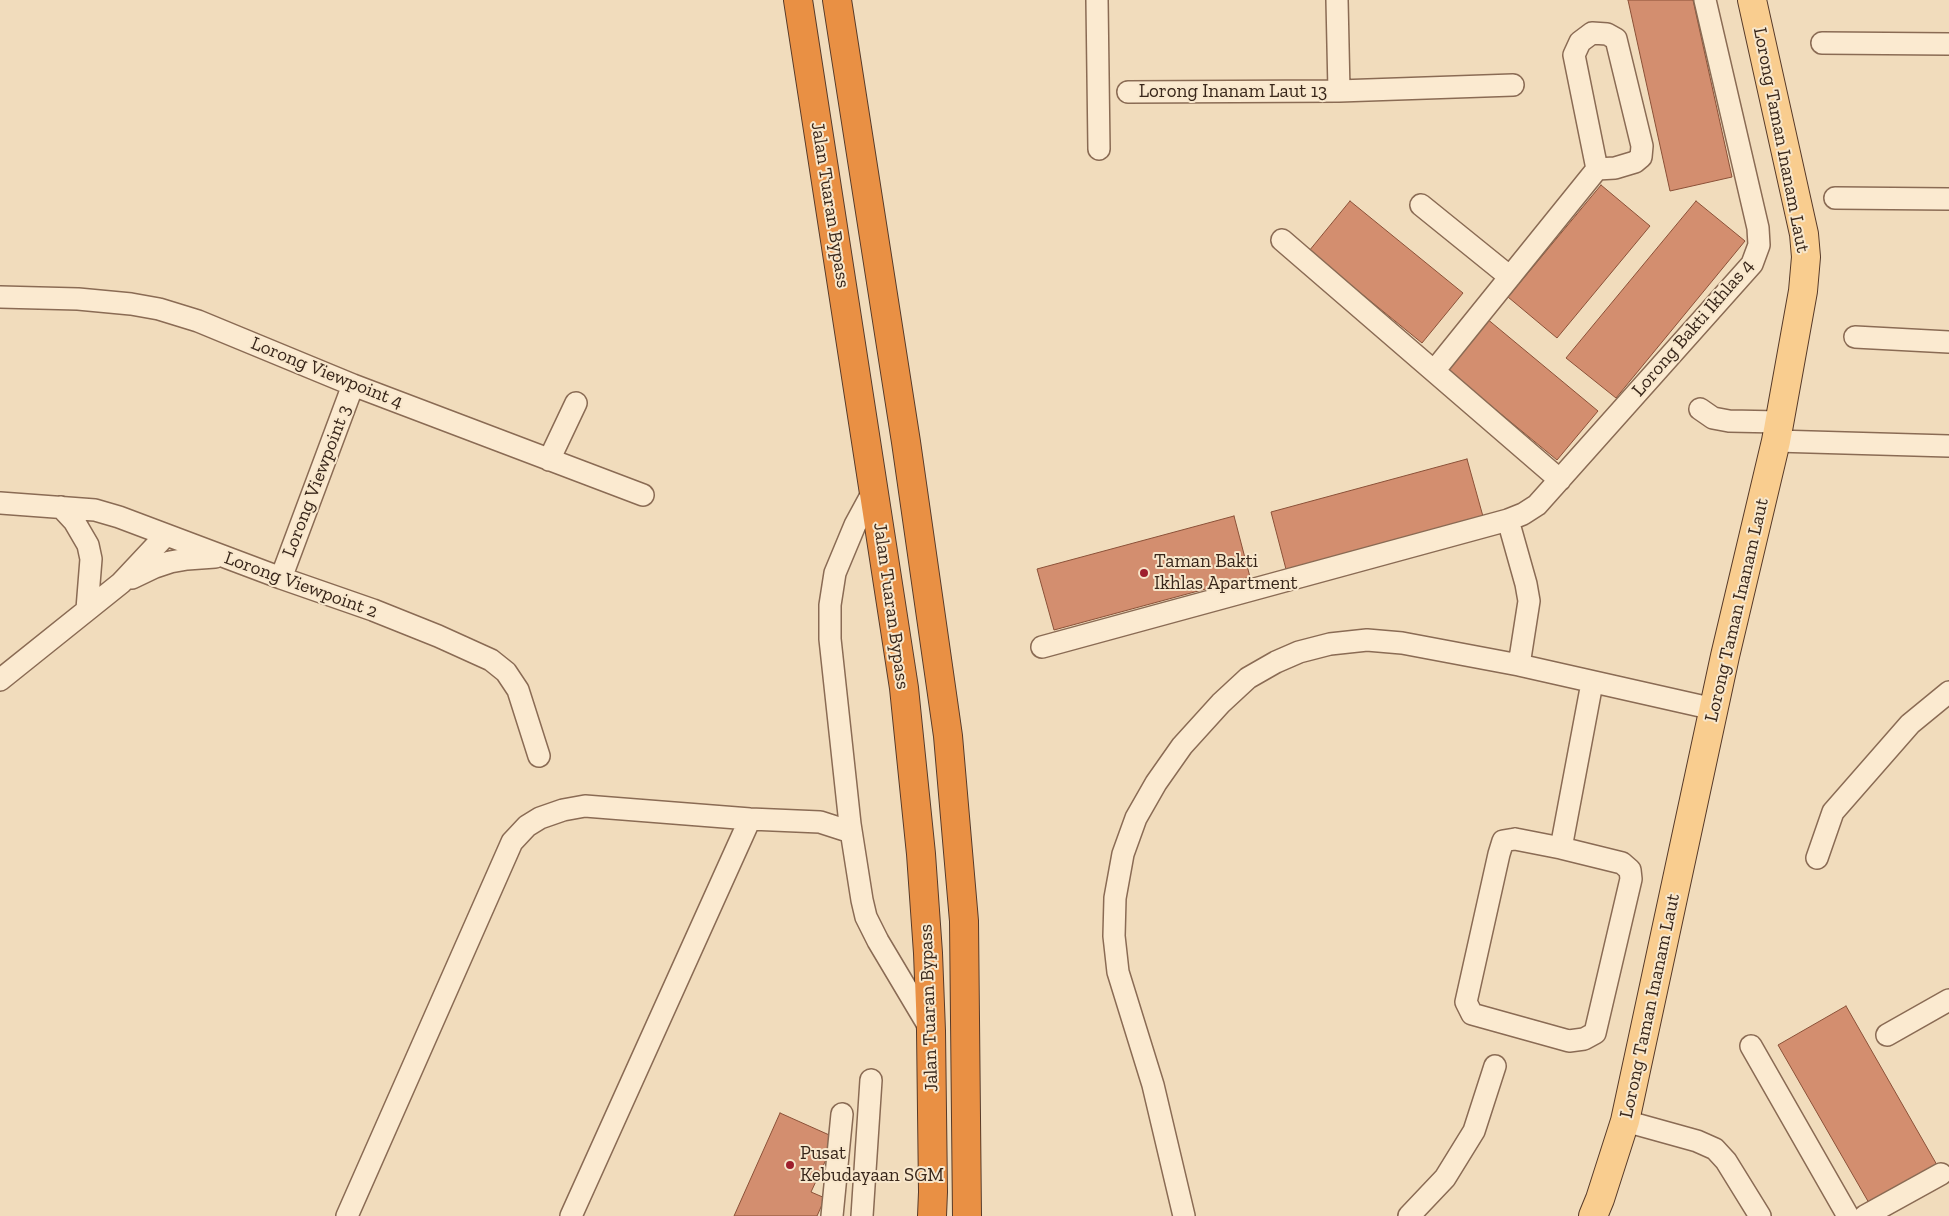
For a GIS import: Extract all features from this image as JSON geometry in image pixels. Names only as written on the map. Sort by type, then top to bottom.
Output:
[{"type":"highway","name":"Jalan Tuaran Bypass","points":[[798,0],[904,688],[919,835],[931,1031],[932,1216]]},
{"type":"highway","name":"Jalan Tuaran Bypass","points":[[837,0],[909,461],[948,736],[964,921],[968,1216]]},
{"type":"main road","name":"Lorong Taman Inanam Laut","points":[[1593,1216],[1625,1121],[1714,709],[1778,431],[1804,291],[1806,258],[1804,234],[1752,0]]},
{"type":"street","points":[[1097,0],[1099,149]]},
{"type":"street","name":"Lorong Inanam Laut 13","points":[[1336,0],[1339,92]]},
{"type":"street","name":"Lorong Bakti Ikhlas 4","points":[[1042,647],[1508,520],[1523,514],[1537,505],[1752,264],[1759,245],[1758,228],[1705,0]]},
{"type":"street","points":[[1434,371],[1597,169],[1615,168],[1635,162],[1641,157],[1642,146],[1616,39],[1607,34],[1592,33],[1580,42],[1574,55],[1597,169]]},
{"type":"street","points":[[1822,43],[1949,44]]},
{"type":"street","name":"Lorong Inanam Laut 13","points":[[1128,92],[1339,92],[1513,85]]},
{"type":"street","points":[[1835,198],[1949,199]]},
{"type":"street","points":[[1421,205],[1510,277]]},
{"type":"street","points":[[1282,240],[1560,480]]},
{"type":"street","name":"Lorong Viewpoint 4","points":[[0,297],[78,299],[131,304],[159,309],[198,321],[353,385],[643,495]]},
{"type":"street","points":[[1855,337],[1949,342]]},
{"type":"street","name":"Lorong Viewpoint 3","points":[[281,578],[353,385]]},
{"type":"street","points":[[549,460],[576,403]]},
{"type":"street","points":[[1700,409],[1713,418],[1778,431],[1949,446]]},
{"type":"street","points":[[874,490],[855,525],[836,572],[830,606],[830,639],[851,832],[866,917],[931,1031]]},
{"type":"street","name":"Lorong Viewpoint 2","points":[[0,503],[95,510],[373,610],[491,660],[506,672],[518,690],[539,756]]},
{"type":"street","points":[[60,506],[74,520],[88,544],[91,559],[87,609]]},
{"type":"street","points":[[1508,520],[1529,601],[1519,665]]},
{"type":"street","points":[[0,680],[121,583],[166,535]]},
{"type":"street","points":[[121,583],[170,562],[223,556]]},
{"type":"street","points":[[1184,1216],[1154,1085],[1118,972],[1114,936],[1115,898],[1123,854],[1136,818],[1156,783],[1182,746],[1221,703],[1248,678],[1276,662],[1299,652],[1330,644],[1368,640],[1402,643],[1519,665],[1714,709]]},
{"type":"street","points":[[1561,848],[1592,683]]},
{"type":"street","points":[[1817,858],[1832,812],[1910,724],[1949,692]]},
{"type":"street","points":[[347,1216],[512,842],[527,826],[540,818],[563,810],[586,806],[750,819],[820,822],[851,832]]},
{"type":"street","points":[[820,822],[848,808]]},
{"type":"street","points":[[571,1216],[750,819]]},
{"type":"street","points":[[1515,839],[1561,848],[1622,863],[1630,870],[1631,879],[1595,1033],[1584,1039],[1569,1041],[1472,1014],[1466,1002],[1503,841],[1515,839]]},
{"type":"street","points":[[1887,1035],[1949,1000]]},
{"type":"street","points":[[1751,1046],[1848,1216]]},
{"type":"street","points":[[1409,1216],[1445,1178],[1474,1132],[1495,1066]]},
{"type":"street","points":[[862,1216],[871,1080]]},
{"type":"street","points":[[832,1216],[842,1114]]},
{"type":"street","points":[[1625,1121],[1697,1140],[1715,1149],[1726,1161],[1760,1216]]},
{"type":"street","points":[[1866,1216],[1941,1174]]},
{"type":"building","points":[[1628,0],[1693,0],[1732,177],[1670,191]]},
{"type":"building","points":[[1601,185],[1650,226],[1557,338],[1508,297]]},
{"type":"building","points":[[1350,201],[1463,293],[1422,343],[1309,251]]},
{"type":"building","points":[[1696,201],[1745,241],[1616,398],[1566,358]]},
{"type":"building","points":[[1486,318],[1598,411],[1557,460],[1445,368]]},
{"type":"building","name":"Taman Bakti Ikhlas Apartment","points":[[1467,459],[1484,520],[1287,573],[1271,512]]},
{"type":"building","name":"Taman Bakti Ikhlas Apartment","points":[[1234,516],[1250,577],[1054,630],[1037,569]]},
{"type":"building","points":[[1846,1006],[1937,1165],[1869,1203],[1778,1045]]},
{"type":"building","name":"Pusat Kebudayaan SGM","points":[[780,1113],[836,1138],[811,1192],[825,1198],[817,1216],[734,1216]]},
{"type":"place","name":"Taman Bakti Ikhlas Apartment","points":[[1144,573]]},
{"type":"place","name":"Pusat Kebudayaan SGM","points":[[790,1165]]}]
